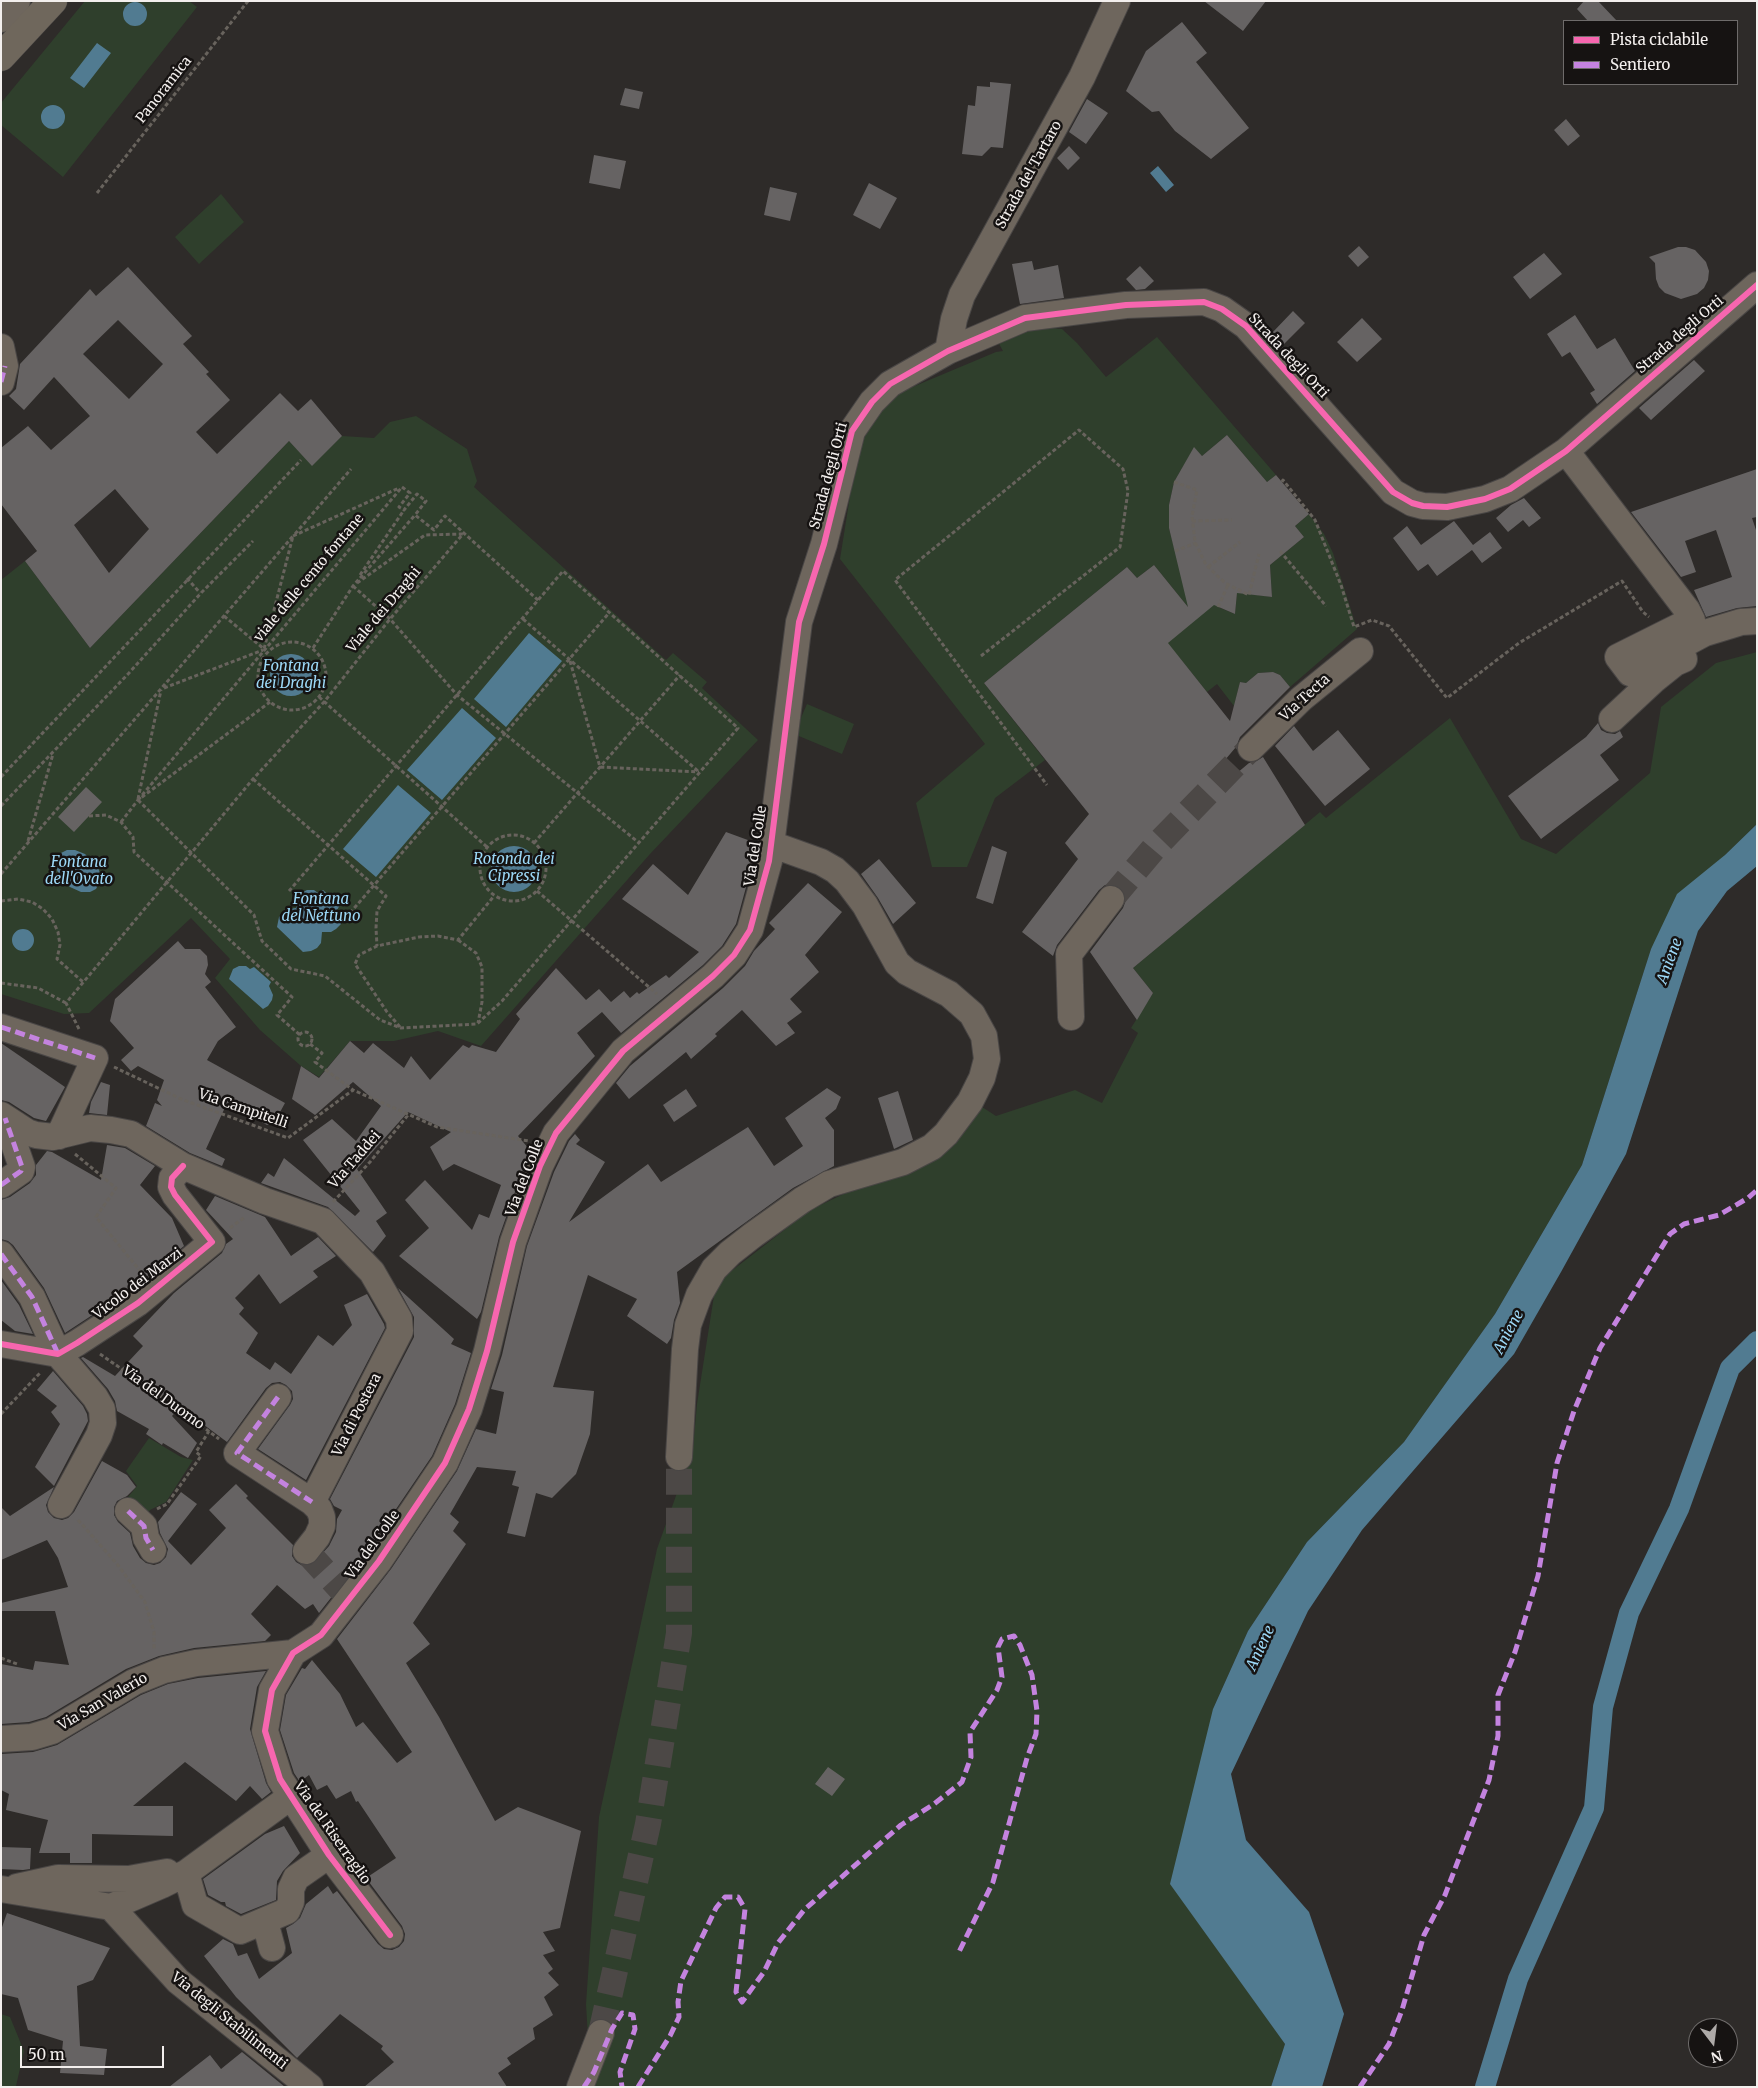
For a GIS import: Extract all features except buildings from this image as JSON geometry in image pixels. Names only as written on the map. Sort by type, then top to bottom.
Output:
[{"type":"main road","points":[[1,57],[53,1]]},
{"type":"street","points":[[1,18],[17,1]]},
{"type":"street","name":"Strada del Tartaro","points":[[948,351],[954,319],[962,295],[1082,77],[1118,1]]},
{"type":"street","name":"Strada degli Orti","points":[[793,668],[800,622],[824,544],[852,431],[866,409],[885,387],[948,351],[994,330],[1036,316],[1126,305],[1204,302],[1222,309],[1246,326],[1394,492],[1412,503],[1422,506],[1447,507],[1485,499],[1510,489],[1566,451],[1757,285]]},
{"type":"street","points":[[1566,451],[1682,603],[1692,620],[1618,657],[1630,673],[1706,633],[1741,622],[1757,621]]},
{"type":"street","points":[[1654,620],[1682,603]]},
{"type":"street","points":[[1612,719],[1675,663],[1724,642],[1757,632]]},
{"type":"street","name":"Via Tecta","points":[[1251,748],[1301,699],[1360,651]]},
{"type":"street","name":"Via del Colle","points":[[293,1654],[320,1635],[379,1560],[439,1473],[454,1444],[466,1418],[487,1351],[513,1242],[550,1144],[562,1124],[609,1066],[635,1040],[717,973],[734,955],[746,937],[763,886],[772,844],[793,668]]},
{"type":"street","points":[[679,1458],[688,1325],[699,1295],[709,1278],[730,1253],[802,1200],[828,1184],[909,1160],[928,1150],[946,1134],[970,1102],[984,1072],[987,1060],[986,1044],[981,1028],[972,1014],[949,994],[907,972],[897,963],[865,905],[841,875],[821,862],[772,844]]},
{"type":"street","points":[[1071,1017],[1069,954],[1111,899]]},
{"type":"street","points":[[1,1027],[95,1058],[56,1136]]},
{"type":"street","points":[[3,1116],[27,1132],[36,1135],[56,1136],[90,1128],[126,1133],[142,1140],[184,1166],[265,1201],[318,1218]]},
{"type":"street","points":[[1,1185],[21,1171],[22,1167],[3,1116]]},
{"type":"street","points":[[184,1166],[171,1179],[171,1188],[212,1242]]},
{"type":"street","name":"Via di Postera","points":[[312,1502],[401,1327],[399,1319],[372,1272],[331,1228],[318,1218]]},
{"type":"street","name":"Vicolo dei Marzi","points":[[67,1349],[117,1318],[155,1290],[212,1242]]},
{"type":"street","points":[[1,1254],[67,1349],[95,1397],[103,1416],[99,1435],[61,1505]]},
{"type":"street","points":[[1,1344],[67,1349]]},
{"type":"street","points":[[278,1398],[237,1454],[312,1502],[321,1513],[322,1526],[317,1537],[306,1551]]},
{"type":"street","points":[[136,1519],[153,1550]]},
{"type":"street","name":"Via San Valerio","points":[[1,1738],[32,1738],[52,1731],[134,1682],[154,1673],[196,1663],[293,1654]]},
{"type":"street","name":"Via del Riserraglio","points":[[293,1654],[272,1690],[266,1731],[280,1779],[329,1855],[390,1935]]},
{"type":"street","points":[[5,1889],[71,1902],[111,1907],[162,1885],[190,1870],[290,1797]]},
{"type":"street","points":[[190,1870],[195,1905],[240,1931],[287,1911],[292,1902],[291,1889],[296,1878],[329,1855]]},
{"type":"street","points":[[5,1889],[58,1878],[130,1879],[190,1870]]},
{"type":"street","name":"Via degli Stabilimenti","points":[[111,1907],[178,1981],[310,2087]]},
{"type":"street","points":[[264,1922],[272,1948]]},
{"type":"street","points":[[580,2087],[600,2033]]},
{"type":"path","points":[[981,656],[1120,547],[1128,491],[1123,469],[1078,430],[894,580],[1046,785]]},
{"type":"path","points":[[1,777],[301,460]]},
{"type":"path","points":[[1,874],[351,469]]},
{"type":"path","points":[[1282,482],[1283,480],[1315,520],[1341,585],[1354,627],[1372,620],[1390,626],[1447,698],[1519,643],[1622,581],[1643,612],[1654,620]]},
{"type":"path","points":[[1174,482],[1197,490],[1192,521],[1196,543],[1208,567],[1228,585],[1249,595],[1259,554]]},
{"type":"path","points":[[293,536],[402,487],[410,494],[399,507],[404,510]]},
{"type":"path","points":[[313,648],[353,586],[404,510],[417,494],[426,501],[353,586]]},
{"type":"path","points":[[415,514],[434,530],[445,516],[538,600]]},
{"type":"path","points":[[1192,521],[1232,520]]},
{"type":"path","points":[[353,586],[425,535],[463,534]]},
{"type":"path","points":[[264,649],[293,536]]},
{"type":"path","points":[[1,806],[129,672],[200,593],[253,541]]},
{"type":"path","points":[[1208,567],[1240,542]]},
{"type":"path","points":[[1174,551],[1196,543]]},
{"type":"path","points":[[1280,551],[1326,606]]},
{"type":"path","points":[[138,800],[254,915],[262,941],[291,969],[325,976],[380,1020],[401,1028],[477,1024],[502,1001],[570,920],[738,728],[563,571],[458,695],[327,844],[289,891]]},
{"type":"path","points":[[188,578],[200,593]]},
{"type":"path","points":[[1218,607],[1228,585]]},
{"type":"path","points":[[353,586],[390,619],[458,695],[638,842]]},
{"type":"path","points":[[350,913],[609,613]]},
{"type":"path","points":[[224,616],[264,649]]},
{"type":"path","points":[[523,619],[699,772]]},
{"type":"path","points":[[284,642],[304,643],[313,648],[325,666],[327,677],[319,697],[301,709],[279,708],[263,694],[258,683],[261,661],[275,646],[284,642]]},
{"type":"path","points":[[161,689],[264,649]]},
{"type":"path","points":[[570,659],[600,767]]},
{"type":"path","points":[[534,843],[680,675]]},
{"type":"path","points":[[138,800],[161,689]]},
{"type":"path","points":[[319,697],[442,806],[486,848]]},
{"type":"path","points":[[121,822],[138,800],[270,702]]},
{"type":"path","points":[[27,844],[54,751]]},
{"type":"path","points":[[600,767],[699,772]]},
{"type":"path","points":[[253,780],[386,896],[377,911],[377,946]]},
{"type":"path","points":[[89,816],[106,815],[121,822],[133,837],[134,852],[292,997],[277,1015],[300,1035]]},
{"type":"path","points":[[510,836],[525,837],[534,843],[542,851],[546,867],[543,882],[537,892],[521,901],[511,902],[494,896],[486,888],[481,878],[481,857],[486,848],[494,840],[510,836]]},
{"type":"path","points":[[537,892],[674,1009]]},
{"type":"path","points":[[458,940],[494,896]]},
{"type":"path","points":[[1,901],[18,899],[32,902],[43,909],[52,919],[58,932],[60,945],[57,959],[83,982]]},
{"type":"path","points":[[401,1028],[387,1012],[355,964],[359,955],[377,946],[419,937],[438,936],[458,940],[476,953],[482,967],[482,1002],[477,1024]]},
{"type":"path","points":[[1,983],[38,988],[66,1003],[95,1058]]},
{"type":"path","points":[[300,1035],[308,1033],[311,1037],[310,1044]]},
{"type":"path","points":[[300,1035],[298,1039],[300,1044],[304,1046],[310,1044]]},
{"type":"path","points":[[310,1044],[322,1053],[315,1062],[353,1090],[408,1115],[437,1127],[550,1144]]},
{"type":"path","points":[[56,1136],[116,1188],[96,1216],[155,1290]]},
{"type":"path","points":[[212,1242],[265,1201]]},
{"type":"path","points":[[1,1414],[67,1349]]},
{"type":"path","points":[[136,1519],[167,1504],[201,1456],[196,1452],[209,1431]]},
{"type":"path","points":[[61,1505],[84,1526],[118,1564],[145,1602],[154,1632],[154,1673]]},
{"type":"path","points":[[1,1658],[17,1664]]},
{"type":"green space","points":[[85,1],[189,1],[197,7],[63,177],[1,125],[1,103]]},
{"type":"green space","points":[[221,194],[244,222],[199,264],[175,237]]},
{"type":"green space","points":[[1041,327],[1062,329],[1077,343],[1106,377],[1157,337],[1276,475],[1267,482],[1227,435],[1202,456],[1194,448],[1174,482],[1169,505],[1169,528],[1175,551],[1185,571],[1218,607],[1235,614],[1237,592],[1272,597],[1270,565],[1304,537],[1295,526],[1309,514],[1324,534],[1333,553],[1357,629],[1290,687],[1280,675],[1273,672],[1258,673],[1246,683],[1240,682],[1234,706],[1217,684],[1207,692],[1178,656],[1145,662],[1197,618],[1154,565],[1137,578],[1127,567],[984,683],[1045,760],[995,798],[967,867],[932,867],[916,803],[985,744],[840,559],[855,465],[869,423],[882,406],[903,391],[996,352],[1003,351],[998,342],[1020,331]]},
{"type":"green space","points":[[416,416],[467,449],[477,481],[474,487],[666,660],[673,653],[707,682],[702,688],[758,740],[650,854],[481,1046],[438,1031],[394,1041],[350,1041],[319,1077],[301,1066],[260,1030],[215,978],[230,959],[191,918],[89,1013],[64,1014],[1,994],[1,580],[25,561],[90,648],[289,441],[312,465],[342,436],[374,438],[390,422]]},
{"type":"green space","points":[[1757,652],[1757,824],[1725,855],[1651,949],[1582,1165],[1495,1314],[1404,1442],[1307,1542],[1248,1631],[1213,1709],[1242,1983],[1285,2044],[1271,2087],[591,2087],[586,2004],[599,1817],[657,1549],[693,1448],[697,1404],[716,1283],[810,1210],[850,1191],[905,1175],[979,1105],[996,1116],[1075,1090],[1102,1103],[1138,1033],[1131,1028],[1153,993],[1133,968],[1320,812],[1326,818],[1450,718],[1521,839],[1556,854],[1650,773],[1661,707],[1716,663]]},
{"type":"green space","points":[[807,704],[854,724],[842,754],[794,734]]},
{"type":"green space","points":[[149,1438],[181,1457],[193,1460],[166,1502],[150,1510],[142,1520],[124,1502],[137,1486],[126,1471]]},
{"type":"green space","points":[[1,2014],[10,2017],[24,2051],[15,2087],[1,2087]]},
{"type":"water","points":[[135,2],[143,6],[147,14],[143,22],[135,26],[127,22],[123,14],[127,6]]},
{"type":"water","points":[[97,43],[111,53],[84,88],[70,78]]},
{"type":"water","points":[[53,105],[61,109],[65,117],[61,125],[53,129],[45,125],[41,117],[45,109]]},
{"type":"water","points":[[1158,166],[1174,185],[1166,192],[1150,173]]},
{"type":"water","points":[[529,633],[562,661],[506,727],[474,699]]},
{"type":"water","name":"Fontana dei Draghi","points":[[291,654],[306,660],[312,675],[306,690],[291,696],[276,690],[270,675],[276,660]]},
{"type":"water","points":[[462,708],[496,738],[442,800],[407,770]]},
{"type":"water","points":[[398,785],[431,813],[376,877],[343,849]]},
{"type":"water","name":"Aniene","points":[[1757,824],[1757,866],[1727,891],[1698,931],[1626,1154],[1561,1272],[1514,1354],[1362,1530],[1308,1611],[1231,1774],[1246,1840],[1309,1912],[1344,2014],[1322,2087],[1271,2087],[1285,2044],[1170,1884],[1213,1709],[1248,1631],[1307,1542],[1404,1442],[1495,1314],[1582,1165],[1651,949],[1677,894],[1725,855]]},
{"type":"water","name":"Rotonda dei Cipressi","points":[[519,846],[523,847],[533,856],[536,860],[536,878],[527,888],[519,892],[509,892],[501,888],[492,878],[491,864],[495,856],[505,847]]},
{"type":"water","name":"Fontana dell'Ovato","points":[[67,850],[75,850],[85,854],[99,870],[101,879],[96,889],[90,892],[81,892],[70,887],[61,879],[56,862],[61,853]]},
{"type":"water","name":"Fontana del Nettuno","points":[[307,890],[314,890],[318,893],[323,890],[340,905],[337,910],[341,924],[331,932],[322,932],[321,943],[317,948],[303,952],[277,927],[279,917],[288,909],[296,908],[301,893]]},
{"type":"water","points":[[23,929],[31,932],[34,940],[31,948],[23,951],[15,948],[12,940],[15,932]]},
{"type":"water","points":[[239,966],[246,966],[250,969],[254,967],[271,982],[269,986],[273,995],[268,1006],[263,1009],[229,979],[233,969]]},
{"type":"waterway","points":[[1485,2087],[1518,1979],[1594,1808],[1603,1707],[1629,1613],[1679,1509],[1730,1368],[1757,1341]]},
{"type":"tunnel","points":[[1111,899],[1155,847],[1251,748]]},
{"type":"tunnel","points":[[601,2033],[648,1824],[679,1633],[679,1457]]},
{"type":"tunnel","points":[[306,1551],[349,1598]]},
{"type":"marked path","points":[[1,382],[5,366]]},
{"type":"marked path","points":[[1,1027],[95,1058]]},
{"type":"marked path","points":[[1,1185],[21,1171],[22,1167],[5,1118]]},
{"type":"marked path","points":[[1360,2087],[1389,2044],[1402,2010],[1424,1935],[1445,1895],[1489,1780],[1498,1736],[1498,1695],[1515,1652],[1538,1576],[1557,1463],[1574,1411],[1600,1348],[1670,1234],[1684,1224],[1719,1215],[1748,1198],[1757,1190]]},
{"type":"marked path","points":[[1,1254],[32,1297],[58,1354]]},
{"type":"marked path","points":[[278,1397],[237,1453],[312,1502]]},
{"type":"marked path","points":[[128,1511],[144,1526],[146,1538],[153,1550]]},
{"type":"marked path","points":[[638,2087],[670,2036],[679,2017],[678,2002],[681,1981],[716,1908],[725,1897],[738,1897],[745,1909],[736,1992],[742,2002],[764,1972],[778,1943],[804,1910],[901,1825],[934,1804],[962,1782],[971,1757],[970,1732],[997,1690],[1002,1677],[998,1647],[1002,1639],[1014,1636],[1020,1645],[1032,1675],[1037,1711],[1036,1734],[1027,1758],[993,1882],[958,1954]]},
{"type":"marked path","points":[[584,2087],[594,2072],[612,2029],[622,2013],[633,2015],[635,2029],[620,2072],[622,2087]]},
{"type":"cycle path","points":[[390,1935],[329,1855],[280,1779],[265,1731],[272,1690],[293,1653],[321,1635],[379,1561],[445,1463],[469,1409],[487,1351],[513,1242],[540,1166],[556,1133],[623,1051],[713,976],[734,955],[750,930],[769,861],[799,622],[824,544],[852,431],[872,402],[890,384],[948,351],[1025,318],[1126,305],[1204,302],[1222,309],[1246,326],[1393,492],[1412,503],[1423,506],[1447,507],[1485,499],[1510,489],[1566,451],[1757,285]]},
{"type":"cycle path","points":[[1,1344],[58,1354],[138,1303],[212,1242],[175,1195],[171,1187],[172,1178],[183,1166]]}]
